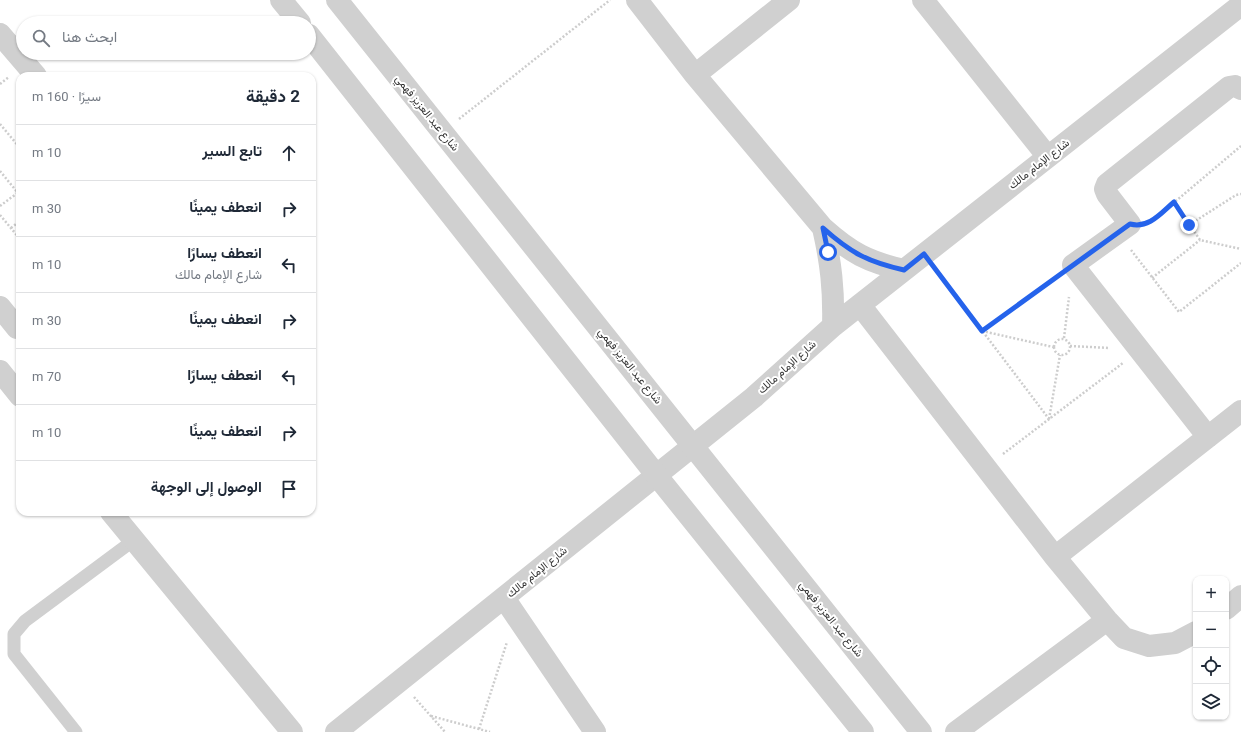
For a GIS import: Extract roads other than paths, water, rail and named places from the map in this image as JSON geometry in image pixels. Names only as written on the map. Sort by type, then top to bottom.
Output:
[{"type":"street","points":[[282,0],[295,16]]},
{"type":"street","name":"شارع عبد العزيز فهمي","points":[[337,0],[921,732]]},
{"type":"street","points":[[637,0],[695,75],[823,228],[840,243],[860,256],[881,265],[904,270]]},
{"type":"street","points":[[695,75],[789,0]]},
{"type":"street","points":[[923,0],[1048,157]]},
{"type":"street","name":"شارع الإمام مالك","points":[[336,732],[400,681],[510,606],[657,476],[754,396],[833,326],[1241,5]]},
{"type":"street","points":[[0,34],[16,53]]},
{"type":"street","points":[[316,44],[657,476],[863,732]]},
{"type":"street","points":[[22,60],[33,72]]},
{"type":"street","points":[[1208,437],[1073,266],[1124,228],[1105,189],[1107,184],[1229,87],[1235,86],[1241,89]]},
{"type":"street","points":[[823,228],[832,276],[834,301],[833,326]]},
{"type":"street","points":[[860,305],[1055,557],[1107,620],[1124,638],[1149,646],[1175,643],[1193,634]]},
{"type":"street","points":[[0,307],[16,327]]},
{"type":"street","points":[[0,371],[16,391]]},
{"type":"street","points":[[1055,557],[1241,411]]},
{"type":"street","points":[[114,516],[292,732]]},
{"type":"street","points":[[1229,606],[1241,596]]},
{"type":"street","points":[[510,606],[595,732]]},
{"type":"street","points":[[956,732],[1107,620]]},
{"type":"lane","points":[[76,732],[14,654],[14,634],[26,621],[134,540]]}]
